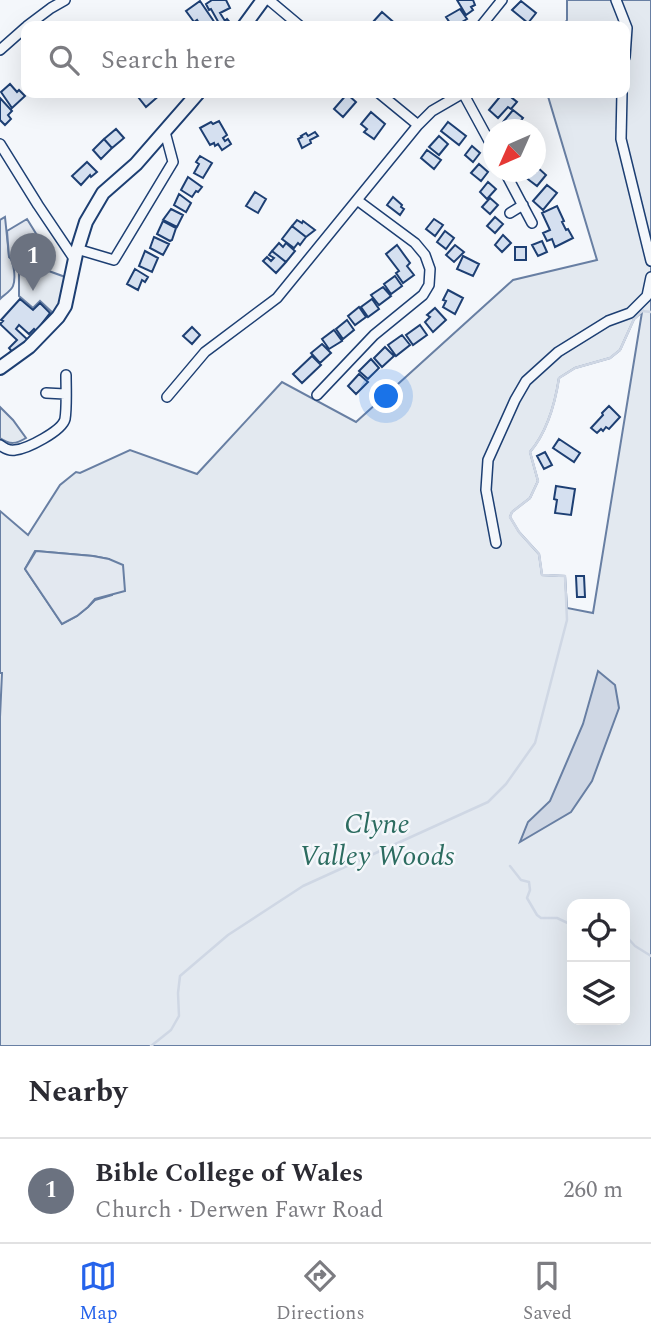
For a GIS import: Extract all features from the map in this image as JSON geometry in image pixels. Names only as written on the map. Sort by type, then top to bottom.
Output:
[{"type":"main road","points":[[248,21],[263,0]]},
{"type":"main road","points":[[0,368],[29,347],[65,306],[86,222],[103,193],[136,164],[194,98]]},
{"type":"street","points":[[35,21],[65,0]]},
{"type":"street","points":[[269,0],[294,21]]},
{"type":"street","points":[[485,21],[502,0]]},
{"type":"street","points":[[616,0],[624,21]]},
{"type":"street","points":[[0,50],[21,32]]},
{"type":"street","points":[[385,98],[418,125]]},
{"type":"street","points":[[167,396],[205,352],[276,298],[418,125],[432,111],[454,98]]},
{"type":"street","points":[[466,98],[483,130]]},
{"type":"street","points":[[622,98],[621,139],[651,261]]},
{"type":"street","points":[[0,144],[38,205],[76,255],[114,260],[173,162],[165,132]]},
{"type":"street","points":[[510,182],[532,223]]},
{"type":"street","points":[[317,395],[330,388],[374,335],[423,296],[429,285],[428,262],[415,243],[358,200]]},
{"type":"street","points":[[510,213],[523,205]]},
{"type":"street","points":[[496,543],[486,490],[488,460],[526,381],[558,352],[608,321],[631,313],[647,296],[651,276]]},
{"type":"street","points":[[0,445],[13,451],[53,433],[61,426],[65,419],[66,375]]},
{"type":"street","points":[[46,393],[65,394]]},
{"type":"green space","name":"Clyne Valley Woods","points":[[567,0],[651,0],[651,1046],[0,1046],[0,511],[28,535],[60,485],[76,472],[80,473],[130,450],[197,474],[282,382],[356,422],[513,280],[597,260],[548,98],[630,98],[630,21],[566,21]],"holes":[[[642,312],[593,613],[567,608],[565,576],[542,575],[539,554],[519,532],[510,517],[512,512],[530,498],[538,481],[530,452],[549,417],[559,378],[575,368],[610,358],[620,350],[634,319]],[[35,551],[109,559],[112,595],[95,600],[77,616],[62,624],[25,569]]]},
{"type":"green space","points":[[5,217],[14,283],[0,299],[0,220]]},
{"type":"green space","points":[[19,264],[38,264],[68,278],[62,303],[54,314],[40,301],[33,308],[19,296]]},
{"type":"green space","points":[[0,407],[26,438],[13,443],[0,438]]},
{"type":"shaded area","points":[[27,219],[53,261],[46,270],[31,262],[17,265],[9,257],[7,231]]},
{"type":"shaded area","points":[[36,551],[93,556],[123,565],[125,591],[95,599],[77,616],[62,624],[25,569]]},
{"type":"shaded area","points":[[598,671],[615,685],[619,708],[592,781],[571,812],[520,842],[528,822],[550,801],[583,724]]},
{"type":"building","points":[[212,0],[226,0],[230,8],[220,13],[225,21],[218,21],[206,4]]},
{"type":"building","points":[[457,0],[473,0],[473,10],[466,15]]},
{"type":"building","points":[[200,1],[214,21],[193,21],[186,11]]},
{"type":"building","points":[[521,1],[536,13],[530,21],[526,21],[512,10]]},
{"type":"building","points":[[460,9],[467,19],[449,21],[446,17]]},
{"type":"building","points":[[382,12],[392,21],[374,21]]},
{"type":"building","points":[[10,84],[17,92],[21,92],[23,98],[12,108],[1,92]]},
{"type":"building","points":[[0,98],[12,111],[8,115],[11,119],[5,125],[0,120]]},
{"type":"building","points":[[139,98],[156,98],[146,107]]},
{"type":"building","points":[[344,98],[352,98],[356,102],[343,117],[334,109]]},
{"type":"building","points":[[499,98],[512,98],[517,102],[498,118],[489,110]]},
{"type":"building","points":[[513,110],[523,118],[522,119],[506,119]]},
{"type":"building","points":[[371,112],[385,124],[374,139],[364,132],[367,129],[361,124]]},
{"type":"building","points":[[219,121],[227,135],[223,138],[225,141],[228,139],[231,144],[222,150],[218,144],[210,145],[200,128]]},
{"type":"building","points":[[448,122],[466,136],[459,145],[441,131]]},
{"type":"building","points":[[116,129],[124,138],[112,148],[104,139]]},
{"type":"building","points":[[315,132],[318,136],[302,148],[298,139],[306,133],[308,136]]},
{"type":"building","points":[[439,136],[448,144],[439,155],[429,147]]},
{"type":"building","points":[[104,139],[112,148],[101,159],[93,150]]},
{"type":"building","points":[[472,146],[480,153],[473,162],[465,155]]},
{"type":"building","points":[[427,150],[441,160],[434,169],[421,158]]},
{"type":"building","points":[[200,156],[212,163],[203,178],[194,173]]},
{"type":"building","points":[[87,162],[97,172],[81,185],[72,176]]},
{"type":"building","points":[[479,164],[483,168],[481,181],[471,173]]},
{"type":"building","points":[[188,177],[202,187],[192,197],[181,190]]},
{"type":"building","points":[[488,182],[496,189],[487,199],[480,192]]},
{"type":"building","points":[[547,185],[557,193],[543,210],[533,201]]},
{"type":"building","points":[[255,192],[266,199],[258,213],[246,206]]},
{"type":"building","points":[[179,194],[191,203],[186,212],[174,205]]},
{"type":"building","points":[[393,197],[404,209],[400,215],[387,205]]},
{"type":"building","points":[[490,198],[498,205],[490,214],[482,207]]},
{"type":"building","points":[[557,206],[566,230],[568,229],[573,238],[555,247],[552,239],[547,241],[543,233],[550,230],[542,213]]},
{"type":"building","points":[[171,209],[183,215],[177,227],[163,220]]},
{"type":"building","points":[[495,217],[503,224],[495,233],[487,226]]},
{"type":"building","points":[[434,219],[443,225],[435,236],[426,229]]},
{"type":"building","points":[[297,220],[315,230],[306,237],[292,226]]},
{"type":"building","points":[[163,221],[176,228],[170,241],[157,234]]},
{"type":"building","points":[[292,226],[306,237],[294,248],[282,239]]},
{"type":"building","points":[[445,231],[454,238],[446,249],[437,242]]},
{"type":"building","points":[[503,235],[511,243],[502,252],[495,245]]},
{"type":"building","points":[[154,237],[169,244],[163,255],[150,248]]},
{"type":"building","points":[[542,241],[547,252],[538,256],[532,245]]},
{"type":"building","points":[[279,243],[283,247],[286,243],[295,251],[286,262],[272,251]]},
{"type":"building","points":[[397,245],[410,263],[407,266],[414,275],[403,283],[396,273],[399,271],[386,254]]},
{"type":"building","points":[[455,245],[464,252],[454,262],[446,255]]},
{"type":"building","points":[[515,247],[526,247],[526,260],[515,260]]},
{"type":"building","points":[[145,251],[158,258],[152,272],[139,266]]},
{"type":"building","points":[[272,251],[286,262],[276,273],[263,261],[267,257],[271,261],[274,258],[269,255]]},
{"type":"building","points":[[463,256],[479,264],[473,276],[457,269]]},
{"type":"building","points":[[135,269],[148,277],[145,282],[142,280],[138,290],[127,284]]},
{"type":"building","points":[[395,276],[402,286],[391,294],[384,284]]},
{"type":"building","points":[[383,287],[391,296],[379,305],[371,295]]},
{"type":"building","points":[[448,290],[463,298],[455,314],[443,307]]},
{"type":"building","points":[[20,299],[33,310],[40,303],[50,313],[36,331],[34,329],[29,334],[19,325],[16,329],[28,340],[14,354],[9,348],[17,340],[0,324]]},
{"type":"building","points":[[372,299],[379,309],[368,317],[361,307]]},
{"type":"building","points":[[359,307],[366,317],[355,325],[348,316]]},
{"type":"building","points":[[435,308],[446,320],[433,332],[425,322],[430,317],[427,315]]},
{"type":"building","points":[[347,320],[354,330],[343,339],[336,329]]},
{"type":"building","points":[[420,325],[427,335],[413,345],[406,335]]},
{"type":"building","points":[[192,327],[200,335],[192,344],[183,336]]},
{"type":"building","points":[[334,330],[342,341],[329,349],[322,339]]},
{"type":"building","points":[[402,335],[410,345],[396,356],[388,345]]},
{"type":"building","points":[[322,344],[331,353],[320,363],[311,353]]},
{"type":"building","points":[[385,347],[394,356],[382,367],[374,358]]},
{"type":"building","points":[[312,356],[321,365],[302,383],[293,374]]},
{"type":"building","points":[[371,359],[379,368],[368,379],[359,371]]},
{"type":"building","points":[[359,374],[368,382],[356,394],[348,386]]},
{"type":"building","points":[[609,406],[620,417],[609,429],[606,427],[597,433],[591,428]]},
{"type":"building","points":[[559,439],[580,453],[574,462],[553,448]]},
{"type":"building","points":[[545,452],[552,465],[544,469],[537,456]]},
{"type":"building","points":[[556,486],[575,489],[571,515],[555,513]]},
{"type":"building","points":[[576,576],[584,576],[585,597],[577,597]]},
{"type":"waterway","points":[[151,1046],[171,1030],[179,1016],[180,976],[228,935],[303,886],[488,802],[506,784],[535,743],[567,620],[565,576],[542,575],[539,554],[519,532],[510,517],[512,512],[530,498],[538,481],[530,452],[549,417],[559,378],[575,368],[610,358],[620,350],[634,319],[642,311],[651,312]]},
{"type":"waterway","points":[[510,866],[521,880],[529,882],[527,898],[537,915],[567,923]]},
{"type":"waterway","points":[[630,940],[651,956]]},
{"type":"place","name":"Bible College of Wales","points":[[33,291]]}]
